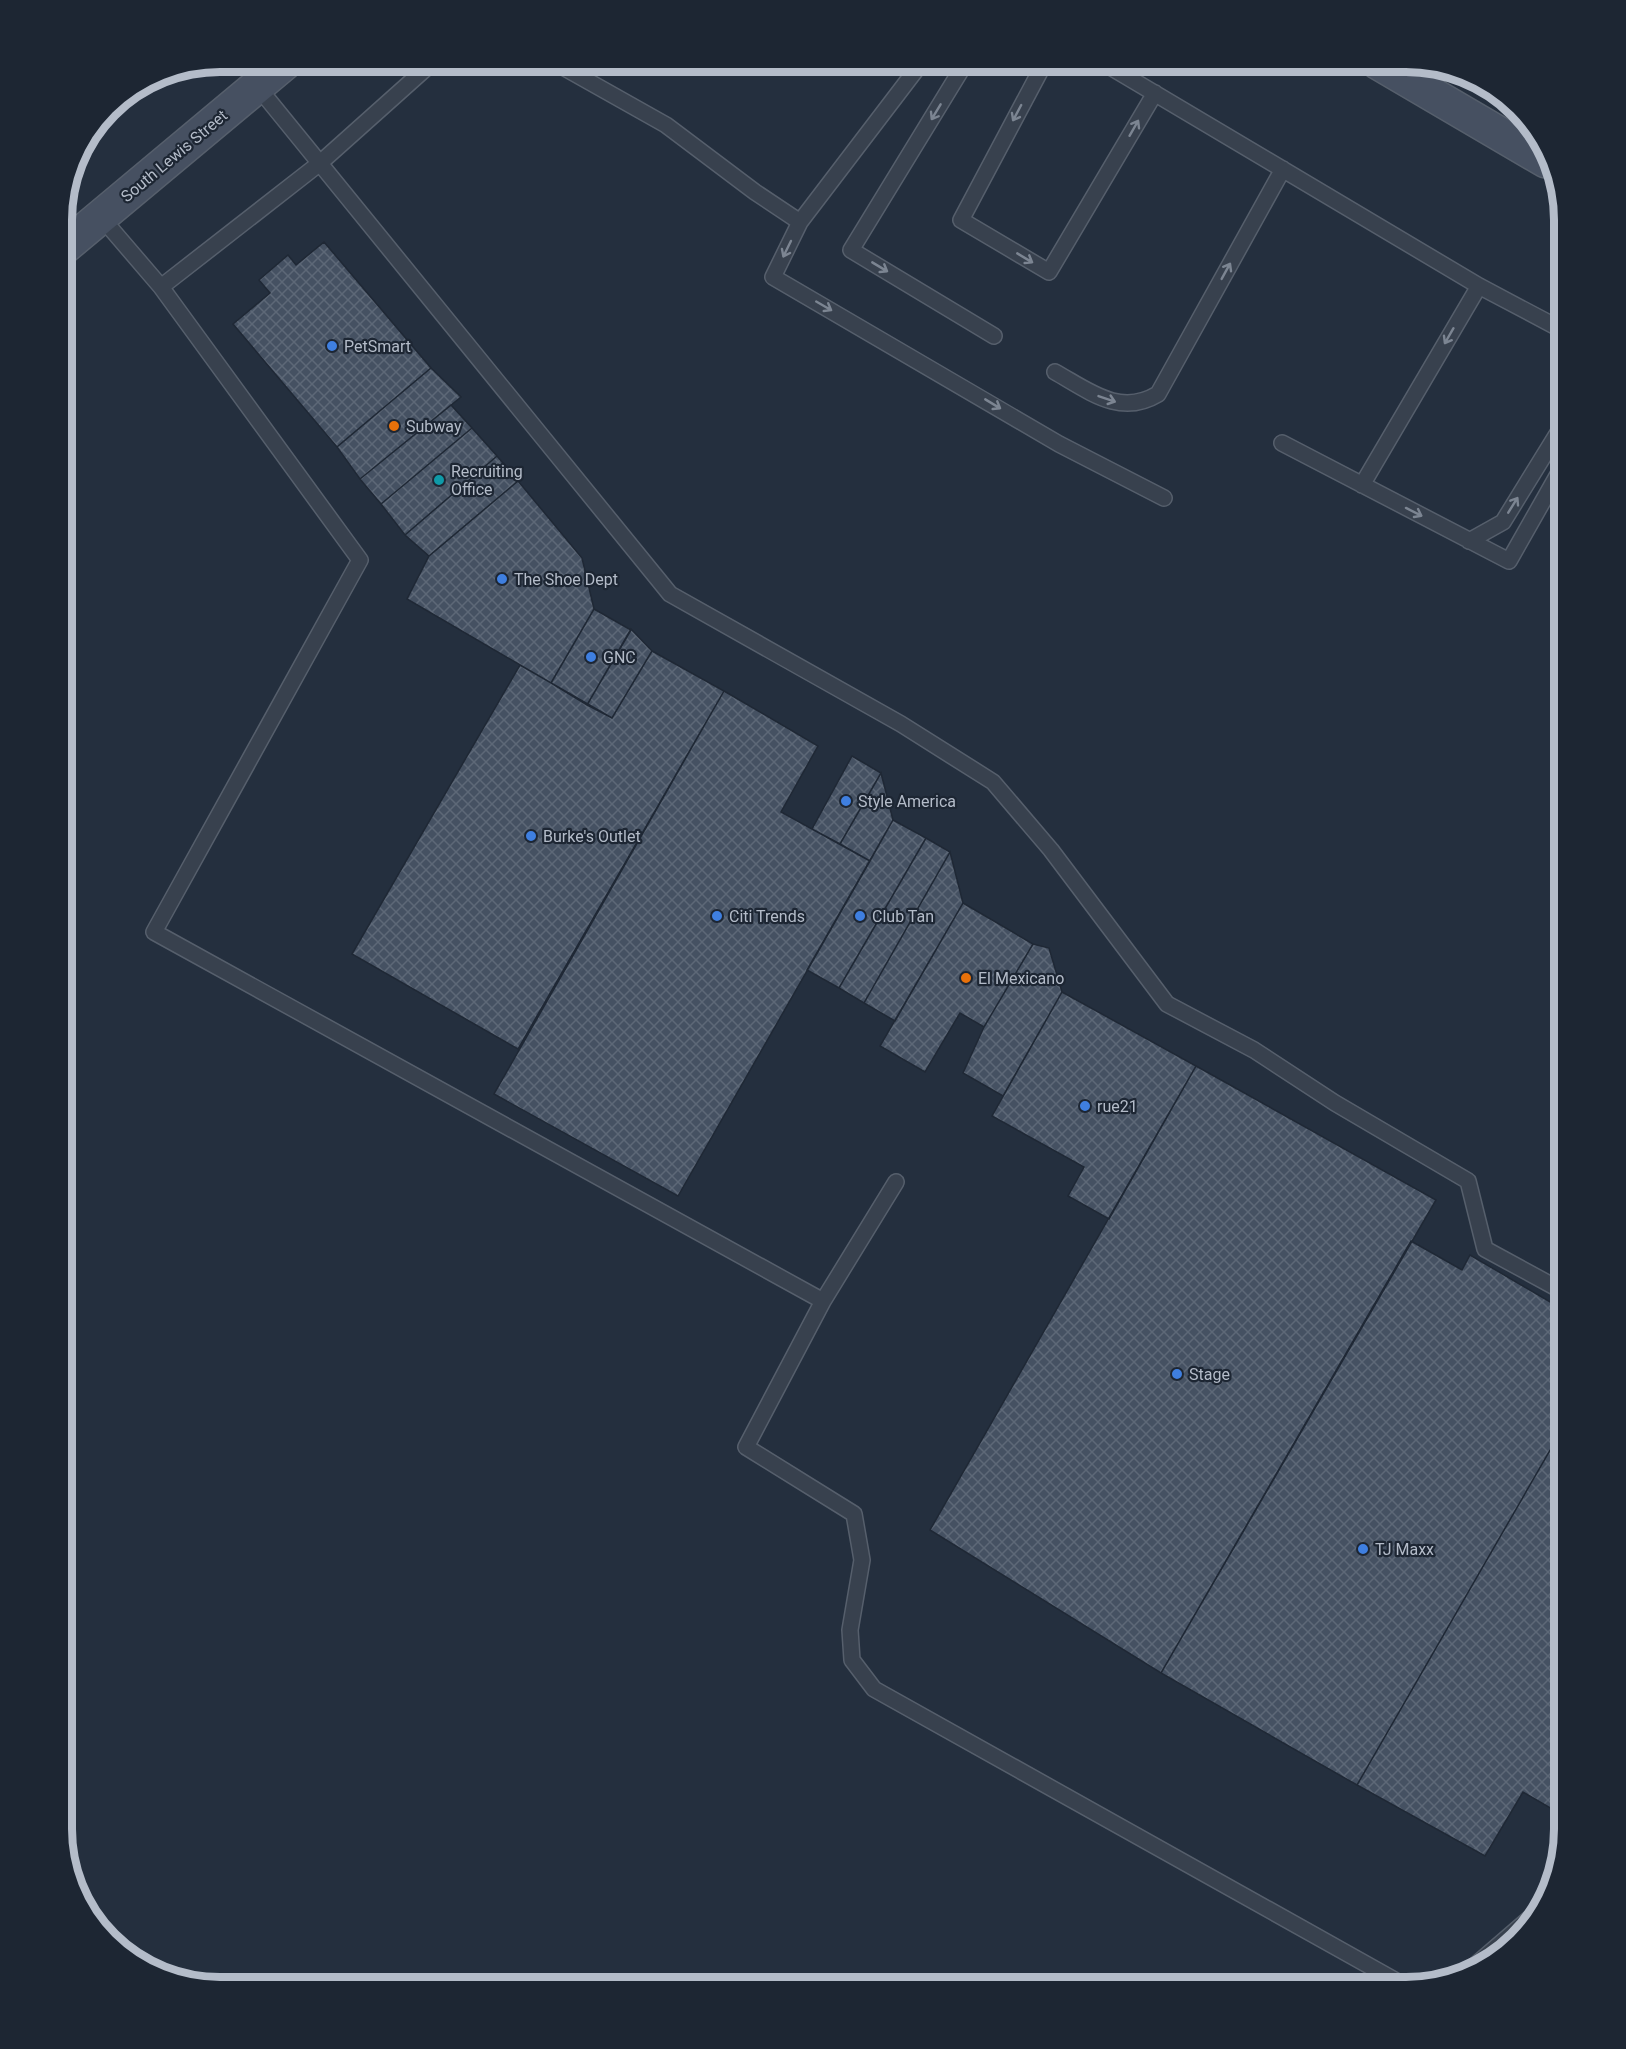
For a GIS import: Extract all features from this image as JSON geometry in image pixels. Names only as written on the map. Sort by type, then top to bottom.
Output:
[{"type":"main road","name":"South Lewis Street","points":[[72,241],[273,72]]},
{"type":"main road","points":[[1394,72],[1539,156]]},
{"type":"lane","points":[[161,287],[320,163],[422,72]]},
{"type":"lane","points":[[572,72],[666,125],[755,192],[800,222]]},
{"type":"lane","points":[[914,72],[800,222],[774,277],[1059,444],[1164,498]]},
{"type":"lane","points":[[960,72],[851,250],[994,336]]},
{"type":"lane","points":[[1040,72],[961,220],[1049,272],[1155,93]]},
{"type":"lane","points":[[1119,72],[1479,286],[1554,326]]},
{"type":"lane","points":[[257,86],[669,594],[901,724],[993,782],[1051,850],[1167,1004],[1254,1050],[1335,1103],[1468,1181],[1485,1248],[1554,1286]]},
{"type":"lane","points":[[1055,372],[1107,401],[1145,402],[1158,394],[1283,169]]},
{"type":"lane","points":[[101,217],[161,287],[360,560],[154,932],[823,1300]]},
{"type":"lane","points":[[1362,485],[1479,286]]},
{"type":"lane","points":[[1469,541],[1503,522],[1554,439]]},
{"type":"lane","points":[[1282,443],[1509,561],[1554,482]]},
{"type":"lane","points":[[896,1182],[823,1300],[746,1447],[854,1514],[862,1560],[850,1630],[852,1660],[874,1689],[1389,1977]]},
{"type":"building","name":"PetSmart","points":[[324,242],[431,368],[337,447],[233,324],[270,293],[259,280],[288,255],[296,265]]},
{"type":"building","name":"Subway","points":[[431,368],[461,397],[360,479],[337,447]]},
{"type":"building","points":[[451,405],[472,428],[381,504],[360,479]]},
{"type":"building","name":"Recruiting Office","points":[[472,428],[497,456],[405,535],[381,504]]},
{"type":"building","points":[[497,456],[518,481],[429,556],[405,535]]},
{"type":"building","name":"The Shoe Dept","points":[[518,481],[582,558],[594,609],[551,683],[407,599],[429,556]]},
{"type":"building","name":"GNC","points":[[594,609],[631,630],[587,705],[551,683]]},
{"type":"building","points":[[631,629],[652,651],[612,718],[587,705]]},
{"type":"building","name":"Burke's Outlet","points":[[652,651],[724,691],[518,1049],[352,954],[520,665],[612,718]]},
{"type":"building","name":"Citi Trends","points":[[724,691],[818,746],[781,812],[870,861],[678,1196],[494,1094]]},
{"type":"building","name":"Style America","points":[[852,756],[881,773],[840,844],[812,829]]},
{"type":"building","points":[[881,773],[893,820],[870,861],[840,844]]},
{"type":"building","name":"Club Tan","points":[[893,820],[926,838],[839,988],[807,970]]},
{"type":"building","points":[[926,838],[950,852],[864,1003],[839,988]]},
{"type":"building","points":[[950,852],[963,903],[895,1021],[864,1003]]},
{"type":"building","name":"El Mexicano","points":[[963,903],[1033,944],[984,1027],[960,1013],[925,1072],[880,1046]]},
{"type":"building","points":[[1033,944],[1049,948],[1062,992],[1003,1096],[963,1073],[984,1027]]},
{"type":"building","name":"rue21","points":[[1062,992],[1196,1066],[1109,1219],[1068,1196],[1084,1167],[992,1116]]},
{"type":"building","name":"Stage","points":[[1196,1066],[1436,1200],[1161,1673],[930,1530]]},
{"type":"building","name":"TJ Maxx","points":[[1411,1241],[1462,1270],[1470,1255],[1554,1304],[1554,1443],[1357,1785],[1161,1673]]},
{"type":"building","points":[[1554,1443],[1554,1810],[1523,1792],[1485,1856],[1357,1785]]},
{"type":"place","name":"PetSmart","points":[[332,346]]},
{"type":"place","name":"Subway","points":[[394,426]]},
{"type":"place","name":"Recruiting Office","points":[[439,480]]},
{"type":"place","name":"The Shoe Dept","points":[[502,579]]},
{"type":"place","name":"GNC","points":[[591,657]]},
{"type":"place","name":"Style America","points":[[846,801]]},
{"type":"place","name":"Burke's Outlet","points":[[531,836]]},
{"type":"place","name":"Citi Trends","points":[[717,916]]},
{"type":"place","name":"Club Tan","points":[[860,916]]},
{"type":"place","name":"El Mexicano","points":[[966,978]]},
{"type":"place","name":"rue21","points":[[1085,1106]]},
{"type":"place","name":"Stage","points":[[1177,1374]]},
{"type":"place","name":"TJ Maxx","points":[[1363,1549]]}]
